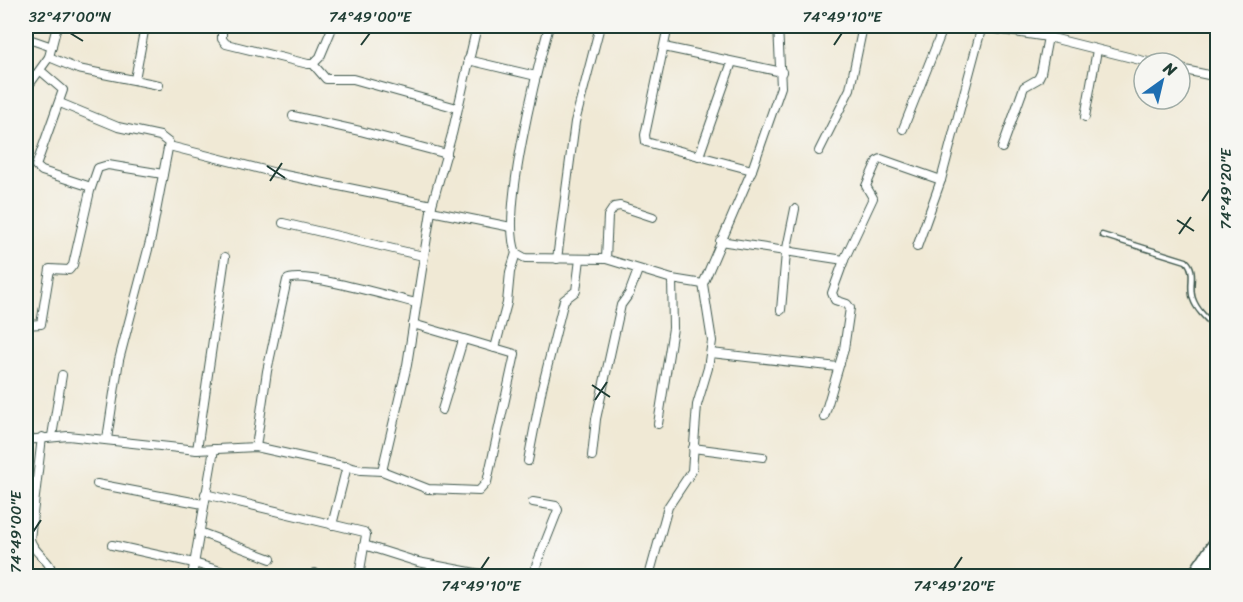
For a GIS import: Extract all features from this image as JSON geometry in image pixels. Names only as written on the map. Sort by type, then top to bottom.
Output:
[{"type":"main road","points":[[1193,576],[1218,538]]},
{"type":"main road","points":[[1204,576],[1216,563]]},
{"type":"street","points":[[26,89],[49,57],[57,26]]},
{"type":"street","points":[[135,79],[145,26]]},
{"type":"street","points":[[222,26],[222,39],[226,44],[313,64],[326,79],[353,79],[457,108]]},
{"type":"street","points":[[313,64],[320,57],[333,26]]},
{"type":"street","points":[[382,471],[400,396],[431,208],[447,154],[477,26]]},
{"type":"street","points":[[495,348],[507,303],[510,272],[516,253],[512,227],[523,137],[549,26]]},
{"type":"street","points":[[557,259],[575,122],[600,26]]},
{"type":"street","points":[[668,26],[645,139],[649,144],[752,170]]},
{"type":"street","points":[[650,576],[668,507],[692,471],[697,405],[711,353],[710,322],[703,284],[752,170],[776,102],[782,72],[778,26]]},
{"type":"street","points":[[819,151],[850,89],[863,26]]},
{"type":"street","points":[[903,129],[944,26]]},
{"type":"street","points":[[975,26],[1048,37],[1132,58]]},
{"type":"street","points":[[917,247],[942,180],[981,26]]},
{"type":"street","points":[[1002,148],[1024,87],[1038,79],[1041,73],[1048,37]]},
{"type":"street","points":[[26,38],[52,47]]},
{"type":"street","points":[[664,47],[782,72]]},
{"type":"street","points":[[1085,117],[1097,50]]},
{"type":"street","points":[[49,57],[78,69],[159,85]]},
{"type":"street","points":[[468,60],[536,76]]},
{"type":"street","points":[[699,156],[732,62]]},
{"type":"street","points":[[41,71],[62,87],[60,103],[36,166],[42,171],[91,187]]},
{"type":"street","points":[[1192,72],[1218,77]]},
{"type":"street","points":[[60,103],[118,127],[166,139],[169,146],[151,238],[119,360],[107,439]]},
{"type":"street","points":[[293,116],[447,154]]},
{"type":"street","points":[[169,146],[512,227]]},
{"type":"street","points":[[824,417],[848,330],[850,308],[835,300],[832,293],[844,260],[873,198],[866,186],[879,159],[942,180]]},
{"type":"street","points":[[26,325],[41,324],[50,269],[69,270],[73,265],[91,187],[96,172],[102,165],[163,174]]},
{"type":"street","points":[[606,259],[609,216],[614,207],[620,206],[652,216]]},
{"type":"street","points":[[782,310],[786,253],[795,209]]},
{"type":"street","points":[[282,223],[423,256]]},
{"type":"street","points":[[720,241],[786,253],[844,260]]},
{"type":"street","points":[[516,253],[525,258],[606,259],[672,279],[703,284]]},
{"type":"street","points":[[197,450],[225,257]]},
{"type":"street","points":[[528,461],[562,308],[565,297],[574,295],[576,291],[580,259]]},
{"type":"street","points":[[592,456],[596,419],[621,305],[629,294],[638,270]]},
{"type":"street","points":[[256,447],[267,371],[287,280],[294,277],[326,282],[416,303]]},
{"type":"street","points":[[658,424],[673,328],[672,279]]},
{"type":"street","points":[[26,440],[52,436],[107,439],[197,450],[256,447],[382,471],[428,489],[483,490],[487,482],[501,411],[516,358],[512,351],[464,340],[413,324]]},
{"type":"street","points":[[442,410],[464,340]]},
{"type":"street","points":[[711,353],[838,367]]},
{"type":"street","points":[[52,436],[62,375]]},
{"type":"street","points":[[42,437],[30,539],[31,545],[50,565],[52,576]]},
{"type":"street","points":[[693,448],[763,457]]},
{"type":"street","points":[[192,576],[214,449]]},
{"type":"street","points":[[332,525],[348,466]]},
{"type":"street","points":[[97,484],[203,504]]},
{"type":"street","points":[[205,494],[364,532],[366,535],[359,576]]},
{"type":"street","points":[[532,576],[558,510],[556,506],[533,502]]},
{"type":"street","points":[[199,532],[272,559]]},
{"type":"street","points":[[112,545],[194,563],[237,576]]},
{"type":"street","points":[[364,545],[418,562],[491,576]]},
{"type":"lane","points":[[1102,235],[1186,261],[1192,272],[1192,298],[1198,309],[1218,330]]}]
